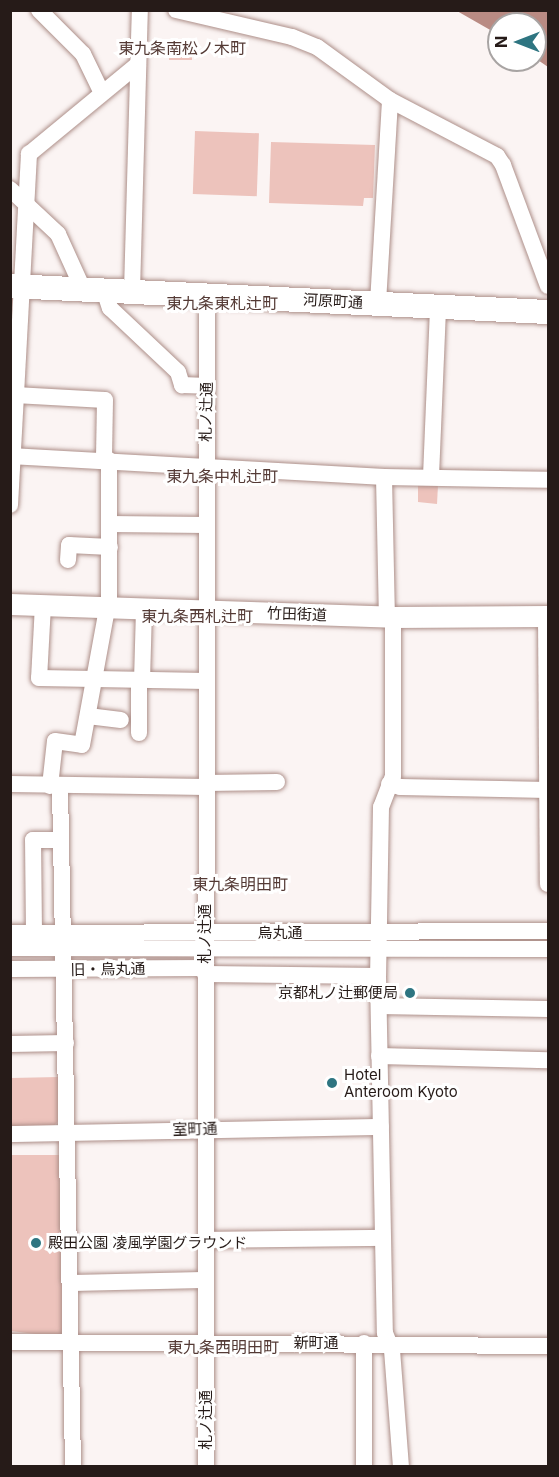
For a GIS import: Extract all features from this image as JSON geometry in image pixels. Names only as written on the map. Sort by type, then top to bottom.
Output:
[{"type":"highway","name":"河原町通","points":[[16,286],[549,312]]},
{"type":"main road","name":"竹田街道","points":[[10,604],[390,617],[547,616]]},
{"type":"street","points":[[39,10],[83,54],[101,91]]},
{"type":"street","points":[[132,291],[140,10]]},
{"type":"street","points":[[176,10],[309,44],[390,100],[497,156],[549,286]]},
{"type":"street","points":[[10,505],[20,207],[29,154],[101,91],[138,64]]},
{"type":"street","points":[[378,303],[390,100]]},
{"type":"street","points":[[10,189],[20,207],[58,234],[93,290],[178,372],[182,385],[207,386]]},
{"type":"street","name":"札ノ辻通","points":[[206,1467],[205,464],[207,294]]},
{"type":"street","points":[[431,476],[438,307]]},
{"type":"street","points":[[14,385],[105,400],[110,547],[109,598],[105,607],[82,745],[55,741],[61,840],[73,1467]]},
{"type":"street","points":[[12,456],[205,464],[384,477],[431,476],[549,480]]},
{"type":"street","points":[[384,477],[393,776],[388,784],[379,828],[378,976],[382,1238],[385,1333],[389,1344],[401,1467]]},
{"type":"street","points":[[109,524],[206,525]]},
{"type":"street","points":[[68,560],[69,545],[110,547]]},
{"type":"street","points":[[43,605],[39,678],[206,681]]},
{"type":"street","points":[[139,733],[144,609]]},
{"type":"street","points":[[547,616],[549,884]]},
{"type":"street","points":[[88,716],[121,720]]},
{"type":"street","points":[[10,784],[56,787],[277,782]]},
{"type":"street","points":[[388,784],[400,787],[547,790]]},
{"type":"street","points":[[34,933],[33,840],[61,840]]},
{"type":"street","name":"烏丸通","points":[[10,948],[63,941],[379,940],[549,931]]},
{"type":"street","name":"烏丸通","points":[[10,933],[34,933],[63,941]]},
{"type":"street","name":"烏丸通","points":[[379,940],[549,949]]},
{"type":"street","name":"旧・烏丸通","points":[[10,969],[378,976]]},
{"type":"street","points":[[379,1006],[549,1009]]},
{"type":"street","points":[[10,1044],[66,1043]]},
{"type":"street","points":[[379,1056],[549,1060]]},
{"type":"street","name":"室町通","points":[[10,1134],[205,1128],[381,1127]]},
{"type":"street","points":[[206,1240],[382,1238]]},
{"type":"street","points":[[70,1283],[205,1280]]},
{"type":"street","name":"新町通","points":[[10,1342],[206,1341],[549,1346]]},
{"type":"street","points":[[363,1343],[364,1467]]},
{"type":"shaded area","points":[[457,11],[548,11],[548,67],[547,12],[487,12],[487,28]]},
{"type":"shaded area","points":[[169,41],[192,41],[192,60],[169,60]]},
{"type":"shaded area","points":[[195,131],[259,133],[257,196],[193,194]]},
{"type":"shaded area","points":[[271,142],[375,145],[373,198],[364,198],[363,206],[269,203]]},
{"type":"shaded area","points":[[418,482],[438,485],[437,504],[418,502]]},
{"type":"shaded area","points":[[59,1077],[60,1119],[53,1127],[11,1128],[10,1078]]},
{"type":"shaded area","name":"殿田公園 凌風学園グラウンド","points":[[11,1155],[59,1155],[64,1331],[59,1337],[11,1331]]},
{"type":"place","name":"京都札ノ辻郵便局","points":[[410,993]]},
{"type":"place","name":"Hotel Anteroom Kyoto","points":[[332,1083]]},
{"type":"place","name":"殿田公園 凌風学園グラウンド","points":[[36,1243]]},
{"type":"district","name":"東九条南松ノ木町","points":[[182,48]]},
{"type":"district","name":"東九条東札辻町","points":[[222,303]]},
{"type":"district","name":"東九条中札辻町","points":[[222,476]]},
{"type":"district","name":"東九条西札辻町","points":[[197,616]]},
{"type":"district","name":"東九条明田町","points":[[240,884]]},
{"type":"district","name":"東九条西明田町","points":[[223,1347]]}]
